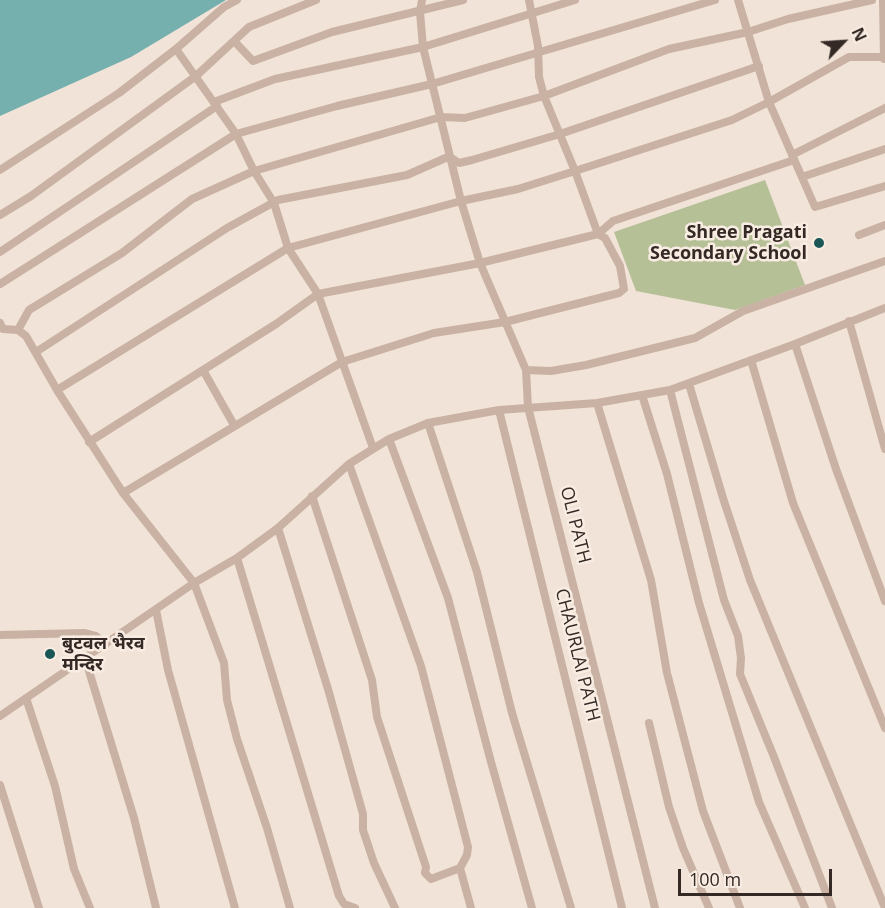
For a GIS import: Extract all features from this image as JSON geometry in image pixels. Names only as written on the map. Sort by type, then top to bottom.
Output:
[{"type":"street","points":[[0,170],[119,93],[176,50],[224,7],[237,0]]},
{"type":"street","points":[[0,215],[32,196],[196,76],[249,27],[316,0]]},
{"type":"street","name":"OLI PATH","points":[[422,0],[420,12],[423,47],[450,156],[480,263],[526,370],[528,407],[655,908]]},
{"type":"street","points":[[234,41],[253,61],[332,32],[463,0]]},
{"type":"street","points":[[123,493],[342,362],[434,333],[505,322],[619,293],[624,289],[623,276],[615,255],[605,238],[598,234],[544,96],[539,77],[538,46],[529,0]]},
{"type":"street","points":[[0,252],[215,104],[275,79],[423,47],[575,0]]},
{"type":"street","points":[[0,284],[236,134],[338,106],[432,84],[715,0]]},
{"type":"street","points":[[738,0],[770,102],[815,207],[885,186]]},
{"type":"street","points":[[18,330],[29,310],[122,253],[192,199],[254,171],[441,117],[465,117],[544,96],[669,50],[872,0]]},
{"type":"street","points":[[57,390],[288,248],[462,201],[518,189],[575,171],[732,120],[770,102],[849,57],[884,58],[883,0]]},
{"type":"street","points":[[176,50],[236,134],[254,171],[274,203],[288,248],[318,294],[373,448]]},
{"type":"street","points":[[36,352],[228,228],[278,200],[407,176],[450,156],[459,163],[560,134],[759,66]]},
{"type":"street","points":[[89,442],[276,324],[318,294],[480,263],[598,234],[613,221],[793,157],[885,108]]},
{"type":"street","points":[[802,177],[885,149]]},
{"type":"street","points":[[859,235],[885,225]]},
{"type":"street","points":[[526,370],[551,371],[586,365],[694,338],[743,311],[885,261]]},
{"type":"street","points":[[0,716],[194,583],[237,558],[278,528],[349,464],[389,440],[428,423],[499,410],[597,403],[670,390],[885,308]]},
{"type":"street","points":[[849,321],[885,449]]},
{"type":"street","points":[[0,323],[3,329],[18,330],[26,336],[89,442],[123,493],[194,583],[224,663],[227,700],[237,739],[267,828],[290,908]]},
{"type":"street","points":[[795,344],[836,469],[885,601]]},
{"type":"street","points":[[751,360],[793,503],[885,728]]},
{"type":"street","points":[[203,370],[234,425]]},
{"type":"street","points":[[689,384],[750,580],[885,908]]},
{"type":"street","points":[[670,390],[724,600],[738,636],[741,658],[740,674],[832,908]]},
{"type":"street","points":[[642,395],[667,474],[699,603],[748,769],[759,802],[805,908]]},
{"type":"street","points":[[597,403],[651,580],[667,673],[703,811],[740,908]]},
{"type":"street","name":"CHAURLAI PATH","points":[[499,410],[622,908]]},
{"type":"street","points":[[428,423],[477,573],[512,713],[571,908]]},
{"type":"street","points":[[389,440],[448,598],[532,908]]},
{"type":"street","points":[[312,496],[372,680],[377,717],[426,867],[425,873],[431,879],[459,868],[468,852],[468,847],[421,666],[349,464]]},
{"type":"street","points":[[278,528],[328,689],[363,814],[363,830],[374,864],[395,908]]},
{"type":"street","points":[[237,558],[339,896],[344,904],[355,908]]},
{"type":"street","points":[[156,610],[177,704],[235,908]]},
{"type":"street","points":[[0,635],[85,633],[96,636],[106,644]]},
{"type":"street","points":[[85,658],[134,818],[156,908]]},
{"type":"street","points":[[26,698],[55,786],[74,869],[90,908]]},
{"type":"street","points":[[649,723],[669,807],[683,848],[709,908]]},
{"type":"street","points":[[0,785],[39,908]]},
{"type":"street","points":[[459,868],[471,908]]},
{"type":"green space","points":[[765,180],[805,285],[735,310],[636,291],[614,232]]},
{"type":"water","points":[[0,0],[226,0],[131,57],[0,116]]},
{"type":"place","name":"Shree Pragati Secondary School","points":[[819,243]]},
{"type":"place","name":"बुटवल भैरव मन्दिर","points":[[50,654]]}]
